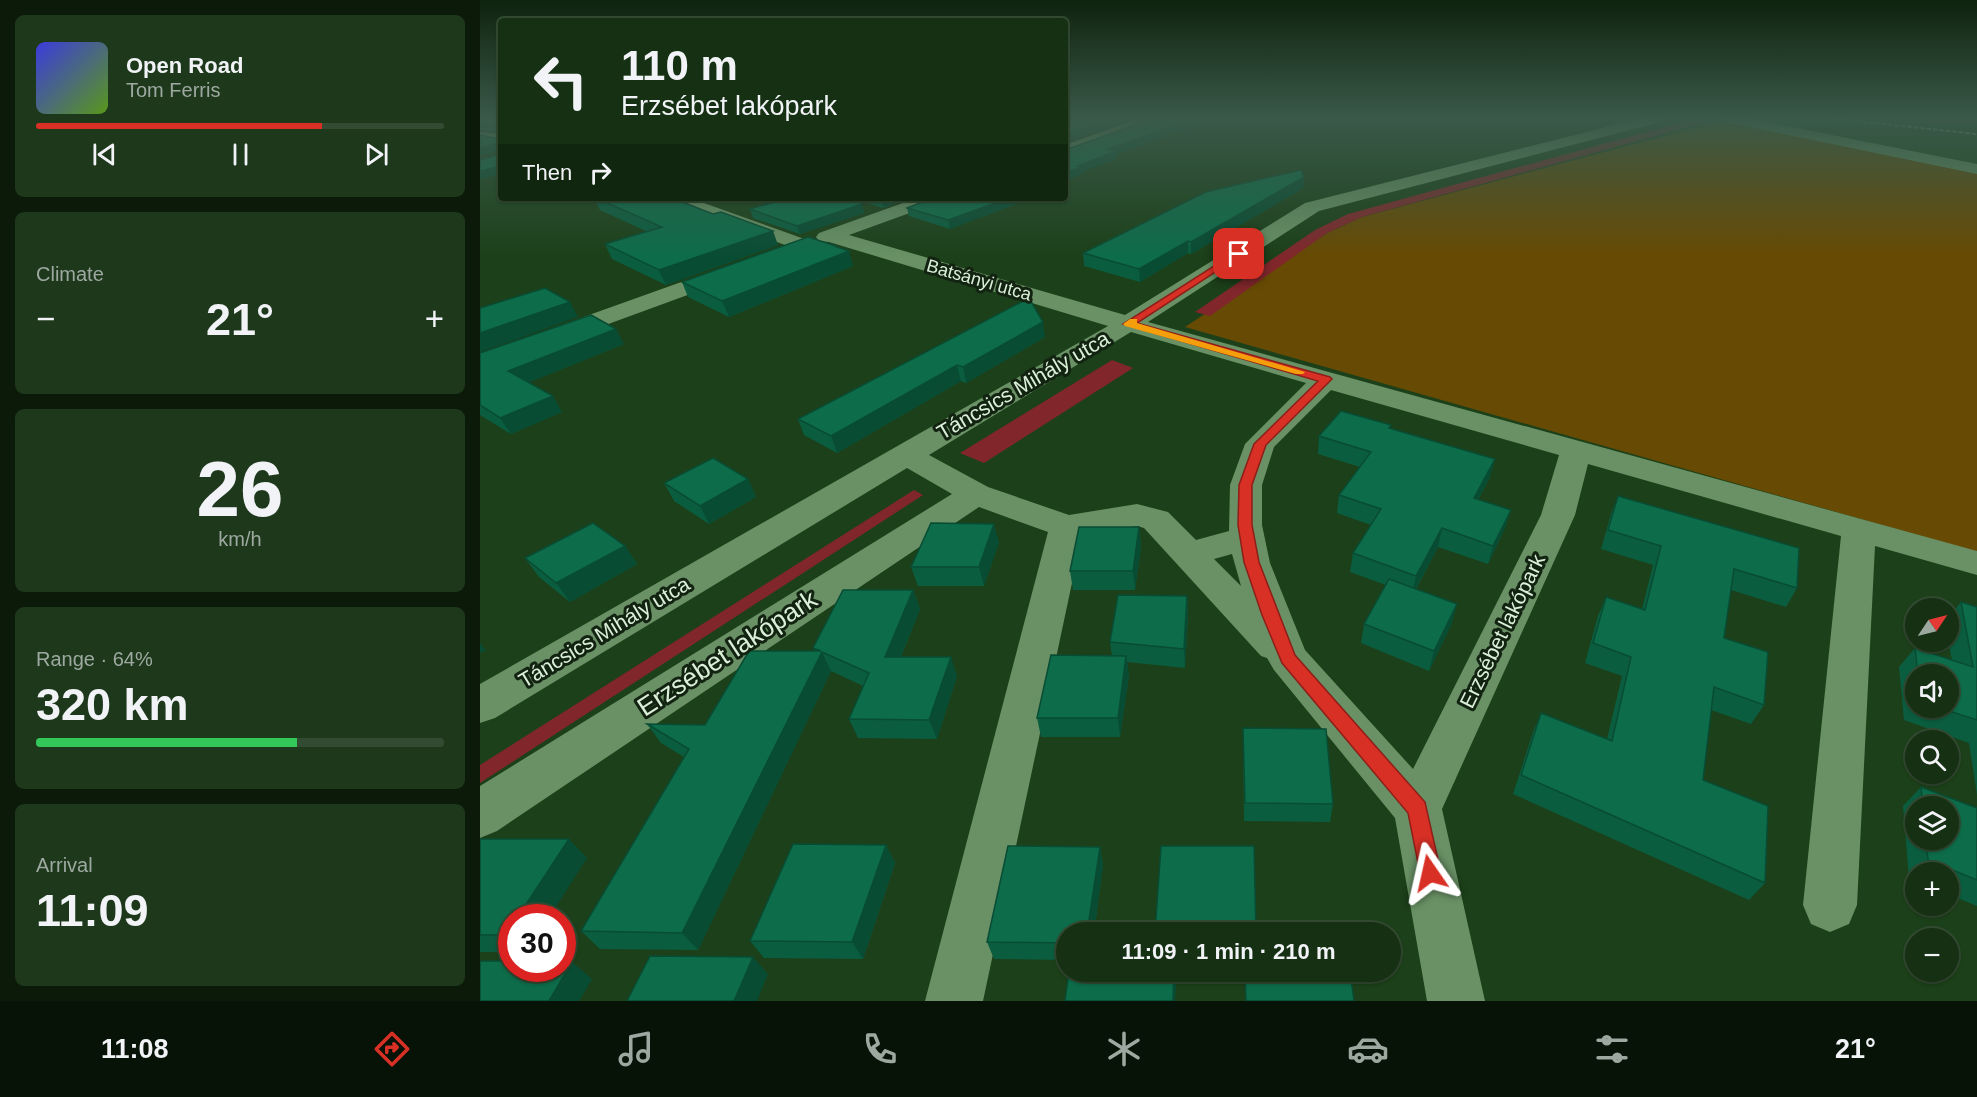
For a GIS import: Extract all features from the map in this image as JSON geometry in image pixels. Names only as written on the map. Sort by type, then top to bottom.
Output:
[{"type":"street","name":"Táncsics Mihály utca","points":[[480,705],[1128,324],[1312,207],[1481,164]]},
{"type":"street","points":[[1951,164],[1977,169]]},
{"type":"street","points":[[681,201],[803,245]]},
{"type":"street","points":[[770,257],[926,201]]},
{"type":"street","name":"Batsányi utca","points":[[830,236],[1128,324]]},
{"type":"street","points":[[480,363],[748,266]]},
{"type":"street","points":[[1128,324],[1977,562]]},
{"type":"street","points":[[1288,659],[1252,562],[1245,525],[1246,485],[1260,444],[1326,379]]},
{"type":"street","name":"Erzsébet lakópark","points":[[1418,809],[1558,515],[1576,450]]},
{"type":"street","points":[[904,454],[976,494],[1067,526],[1098,523],[1137,515],[1156,520],[1288,659],[1418,809],[1456,1001]]},
{"type":"street","name":"Erzsébet lakópark","points":[[480,815],[483,810],[976,494]]},
{"type":"street","points":[[954,1001],[1067,526]]},
{"type":"street","points":[[1830,905],[1859,529]]},
{"type":"street","points":[[1189,554],[1247,538]]},
{"type":"shaded area","points":[[1531,164],[1555,164],[1362,217],[1327,233],[1210,316],[1195,312],[1315,230],[1348,214]]},
{"type":"shaded area","points":[[1561,164],[1937,164],[1977,172],[1977,552],[1185,327],[1327,233],[1362,217]]},
{"type":"shaded area","points":[[1112,360],[1133,368],[984,463],[960,453]]},
{"type":"shaded area","points":[[914,490],[923,495],[480,783],[480,765]]},
{"type":"building","points":[[480,164],[498,164],[498,167],[480,171]]},
{"type":"building","points":[[1068,164],[1083,164],[1077,166],[1081,167],[1068,172]]},
{"type":"building","points":[[1301,170],[1304,177],[1139,269],[1083,253],[1206,192]]},
{"type":"building","points":[[603,201],[680,201],[713,214],[721,212],[773,231],[659,270],[605,244],[662,227]]},
{"type":"building","points":[[778,201],[861,201],[862,204],[797,226],[750,209]]},
{"type":"building","points":[[925,201],[1001,201],[948,220],[907,208]]},
{"type":"building","points":[[808,237],[849,251],[722,301],[682,282]]},
{"type":"building","points":[[545,288],[570,302],[480,333],[480,308]]},
{"type":"building","points":[[1029,298],[1043,322],[963,367],[957,365],[831,436],[798,419]]},
{"type":"building","points":[[591,315],[616,329],[508,371],[553,396],[500,418],[480,405],[480,353]]},
{"type":"building","points":[[1341,411],[1391,425],[1389,428],[1495,459],[1474,498],[1511,510],[1493,546],[1442,528],[1416,576],[1353,553],[1381,509],[1339,495],[1371,452],[1319,436]]},
{"type":"building","points":[[713,458],[748,479],[700,506],[664,483]]},
{"type":"building","points":[[1618,496],[1799,548],[1797,588],[1734,569],[1724,638],[1768,652],[1764,705],[1714,687],[1703,780],[1768,806],[1765,883],[1521,775],[1541,713],[1612,741],[1631,657],[1593,643],[1606,597],[1645,610],[1661,546],[1608,530]]},
{"type":"building","points":[[593,523],[625,546],[556,583],[525,558]]},
{"type":"building","points":[[931,523],[994,524],[979,567],[911,567]]},
{"type":"building","points":[[1079,527],[1139,527],[1133,571],[1070,571]]},
{"type":"building","points":[[1389,579],[1457,604],[1434,651],[1364,624]]},
{"type":"building","points":[[843,590],[913,590],[885,657],[951,657],[929,720],[849,719],[869,673],[822,652],[682,933],[581,931],[689,749],[647,724],[705,725],[749,651],[821,651],[813,648]]},
{"type":"building","points":[[1118,595],[1187,596],[1184,649],[1110,642]]},
{"type":"building","points":[[1961,602],[1977,607],[1977,720],[1959,714],[1959,664],[1917,664],[1915,652],[1927,652],[1973,667]]},
{"type":"building","points":[[1051,655],[1126,656],[1118,718],[1037,718]]},
{"type":"building","points":[[1243,728],[1326,729],[1333,804],[1245,803]]},
{"type":"building","points":[[1921,787],[1945,796],[1922,796]]},
{"type":"building","points":[[1959,801],[1977,808],[1977,880],[1959,873],[1959,862],[1928,860],[1927,850],[1959,850]]},
{"type":"building","points":[[480,839],[569,839],[526,904],[498,904],[498,935],[480,935]]},
{"type":"building","points":[[793,844],[886,845],[852,942],[750,941]]},
{"type":"building","points":[[1008,846],[1100,847],[1089,922],[1056,922],[1056,943],[987,942]]},
{"type":"building","points":[[1161,846],[1254,846],[1256,922],[1156,922]]},
{"type":"building","points":[[650,956],[753,957],[734,1001],[627,1001]]},
{"type":"building","points":[[480,961],[498,961],[498,982],[560,982],[549,1001],[480,1001]]},
{"type":"building","points":[[1068,982],[1174,982],[1173,1001],[1065,1001]]},
{"type":"building","points":[[1245,982],[1351,982],[1354,1001],[1246,1001]]},
{"type":"slow traffic","points":[[1133,321],[1128,324],[1300,372]]},
{"type":"route","points":[[1239,254],[1128,324],[1326,379],[1260,444],[1246,485],[1245,525],[1252,562],[1288,659],[1418,809],[1430,873]]}]
